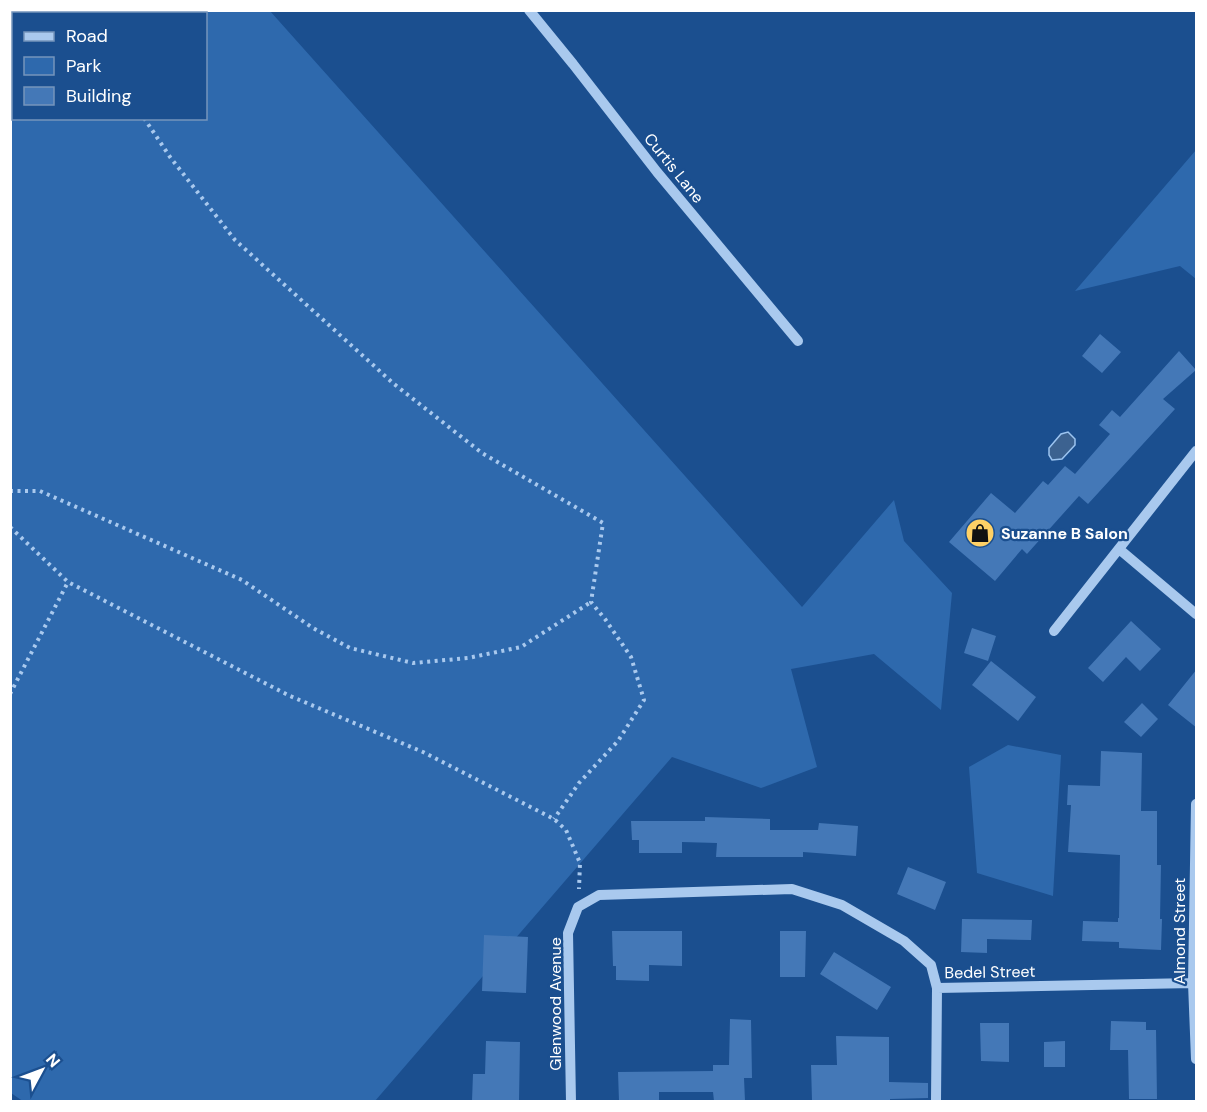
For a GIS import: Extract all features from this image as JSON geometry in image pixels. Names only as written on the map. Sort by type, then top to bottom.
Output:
[{"type":"street","name":"Curtis Lane","points":[[529,10],[657,172],[798,341]]},
{"type":"street","points":[[1054,631],[1197,451]]},
{"type":"street","points":[[1119,549],[1197,614]]},
{"type":"street","name":"Almond Street","points":[[1197,804],[1193,983],[1197,1059]]},
{"type":"street","name":"Bedel Street","points":[[578,907],[599,895],[792,889],[842,904],[904,941],[931,965],[937,988],[1193,983]]},
{"type":"street","name":"Glenwood Avenue","points":[[571,1101],[568,933],[578,907]]},
{"type":"street","points":[[936,1101],[937,988]]},
{"type":"path","points":[[145,120],[170,157],[235,240],[394,384],[482,453],[603,523],[591,602],[631,657],[644,700],[618,741],[579,783],[554,819]]},
{"type":"path","points":[[10,491],[40,491],[242,580],[313,628],[350,648],[413,663],[468,658],[521,647],[591,602]]},
{"type":"path","points":[[10,527],[68,582],[290,696],[423,752],[554,819],[566,830],[580,863],[578,907]]},
{"type":"path","points":[[10,694],[68,582]]},
{"type":"green space","points":[[10,11],[270,11],[802,607],[894,500],[904,541],[952,593],[941,710],[874,654],[791,669],[817,767],[761,788],[672,757],[375,1101],[24,1102],[11,1093]]},
{"type":"green space","points":[[1196,150],[1196,279],[1180,266],[1075,291]]},
{"type":"green space","points":[[1008,745],[1061,755],[1053,896],[977,873],[969,767]]},
{"type":"shaded area","points":[[1068,432],[1075,439],[1075,445],[1062,459],[1052,460],[1049,448],[1061,434]]},
{"type":"building","points":[[1100,334],[1121,352],[1102,373],[1082,356]]},
{"type":"building","points":[[1179,351],[1196,370],[1163,399],[1175,409],[1088,504],[1079,496],[1027,554],[1022,549],[995,581],[949,542],[991,493],[1015,513],[1043,481],[1048,485],[1065,466],[1075,474],[1110,434],[1099,425],[1112,410],[1120,417]]},
{"type":"building","points":[[1131,621],[1161,649],[1140,671],[1126,657],[1103,682],[1088,668]]},
{"type":"building","points":[[972,628],[996,636],[988,661],[964,653]]},
{"type":"building","points":[[991,661],[1036,697],[1018,721],[972,685]]},
{"type":"building","points":[[1197,669],[1197,728],[1168,705]]},
{"type":"building","points":[[1142,703],[1158,719],[1141,737],[1124,722]]},
{"type":"building","points":[[1101,751],[1142,753],[1141,811],[1157,811],[1157,865],[1161,865],[1161,950],[1119,948],[1119,942],[1082,941],[1083,921],[1118,922],[1119,918],[1120,855],[1068,852],[1071,805],[1067,805],[1068,785],[1100,786]]},
{"type":"building","points":[[705,817],[770,819],[770,830],[818,830],[819,823],[858,826],[856,856],[803,852],[803,857],[716,857],[717,843],[682,842],[682,853],[639,853],[639,840],[632,840],[631,821],[705,821]]},
{"type":"building","points":[[908,867],[946,882],[935,910],[897,894]]},
{"type":"building","points":[[962,919],[1032,920],[1031,940],[987,939],[987,953],[961,952]]},
{"type":"building","points":[[612,931],[682,931],[682,966],[649,965],[649,981],[616,980],[616,966],[613,966]]},
{"type":"building","points":[[780,931],[806,931],[805,977],[780,977]]},
{"type":"building","points":[[484,935],[528,937],[526,993],[482,991]]},
{"type":"building","points":[[834,952],[891,987],[877,1010],[820,974]]},
{"type":"building","points":[[730,1019],[751,1020],[752,1078],[744,1078],[745,1101],[714,1101],[713,1092],[659,1092],[659,1101],[619,1101],[618,1072],[713,1071],[713,1065],[729,1065]]},
{"type":"building","points":[[1111,1021],[1146,1022],[1146,1030],[1156,1030],[1157,1099],[1129,1099],[1128,1050],[1110,1050]]},
{"type":"building","points":[[980,1023],[1009,1023],[1009,1062],[981,1061]]},
{"type":"building","points":[[836,1036],[889,1037],[889,1082],[928,1083],[928,1098],[890,1099],[890,1101],[812,1101],[811,1065],[837,1065]]},
{"type":"building","points":[[486,1041],[520,1042],[519,1101],[472,1101],[473,1074],[485,1074]]},
{"type":"building","points":[[1065,1041],[1065,1067],[1044,1067],[1044,1042]]},
{"type":"place","name":"Suzanne B Salon","points":[[980,533]]}]
